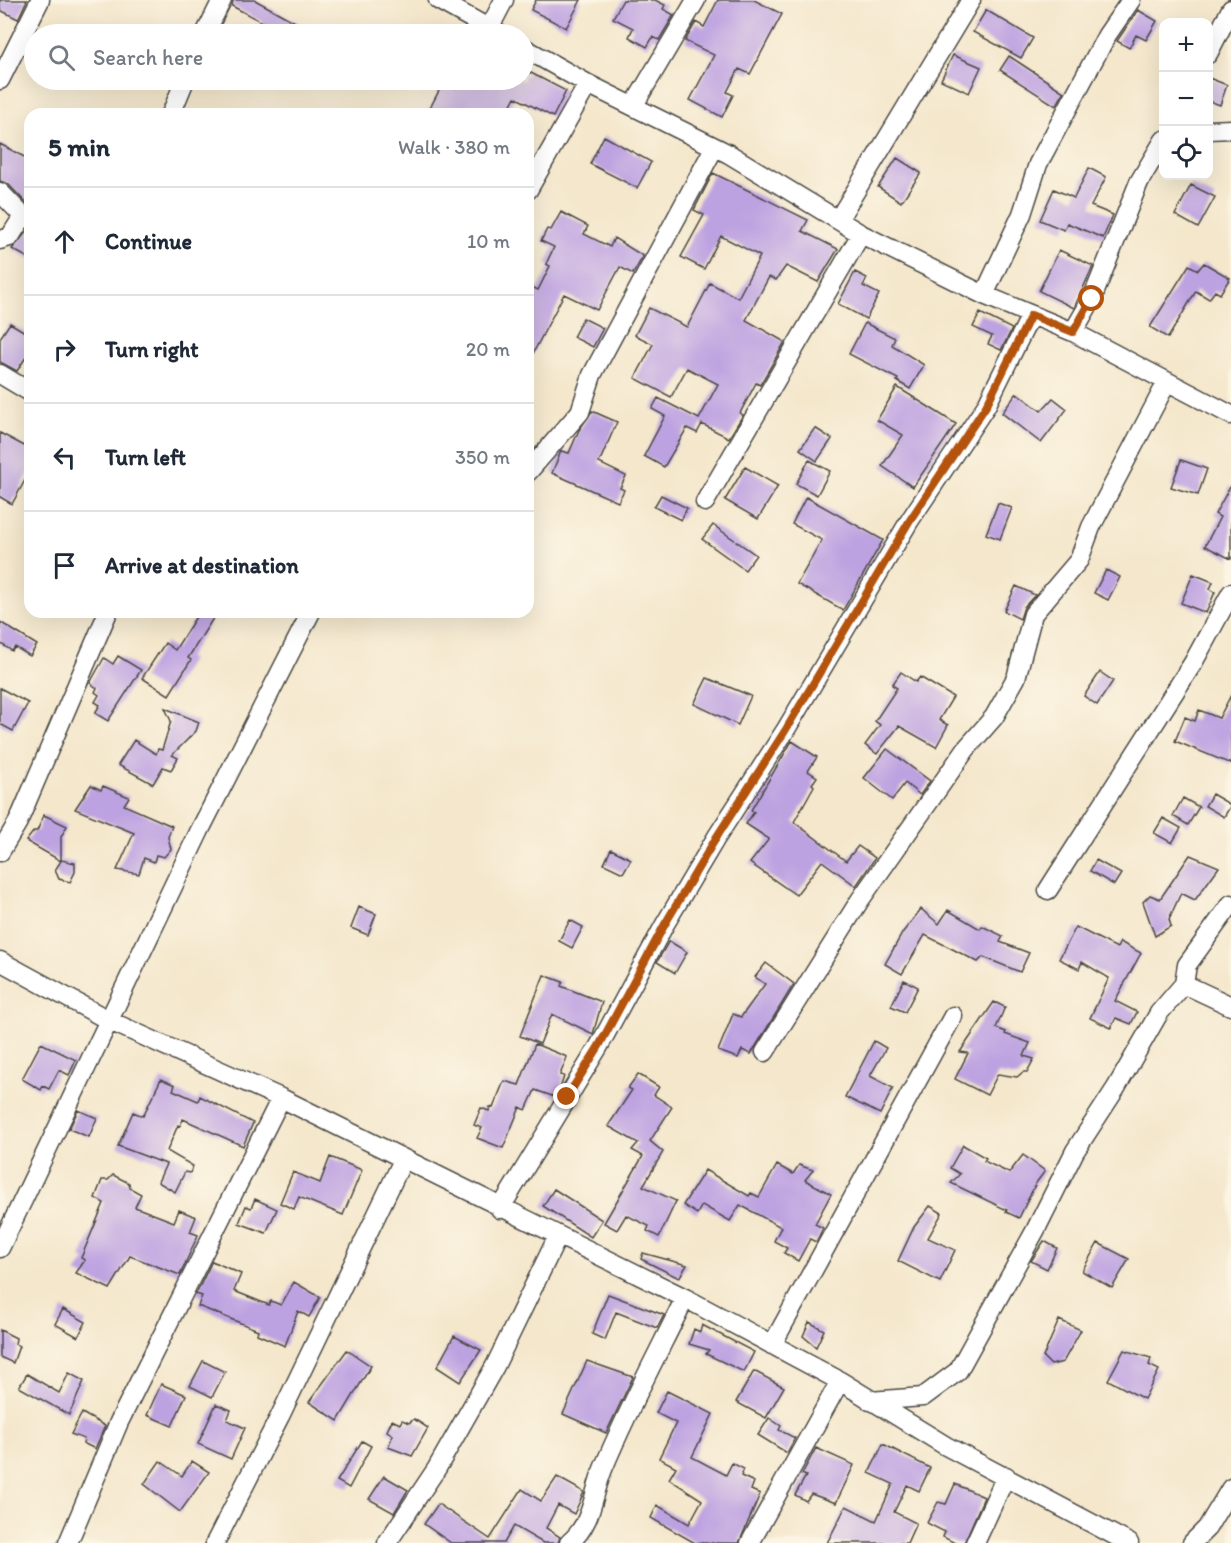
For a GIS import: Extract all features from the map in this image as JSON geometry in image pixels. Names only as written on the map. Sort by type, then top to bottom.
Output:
[{"type":"street","points":[[28,24],[40,0]]},
{"type":"street","points":[[211,24],[222,0]]},
{"type":"street","points":[[438,0],[480,24]]},
{"type":"street","points":[[496,24],[504,0]]},
{"type":"street","points":[[634,105],[696,0]]},
{"type":"street","points":[[838,220],[971,0]]},
{"type":"street","points":[[984,295],[1022,214],[1038,164],[1054,131],[1107,35],[1131,0]]},
{"type":"street","points":[[1213,46],[1231,9]]},
{"type":"street","points":[[0,80],[24,32]]},
{"type":"street","points":[[534,54],[588,84],[634,105],[714,148],[861,234],[984,295],[1073,332],[1231,415]]},
{"type":"street","points":[[534,179],[588,84]]},
{"type":"street","points":[[173,108],[180,90]]},
{"type":"street","points":[[1213,129],[1231,129]]},
{"type":"street","points":[[534,465],[580,412],[592,375],[714,148]]},
{"type":"street","points":[[1073,332],[1092,299],[1139,182],[1159,150]]},
{"type":"street","points":[[0,192],[24,214]]},
{"type":"street","points":[[0,240],[10,237],[24,221]]},
{"type":"street","points":[[705,502],[861,234]]},
{"type":"street","points":[[500,1209],[599,1046],[665,924],[716,838],[785,731],[910,520],[986,406],[1031,315]]},
{"type":"street","points":[[0,374],[24,388]]},
{"type":"street","points":[[765,1052],[860,900],[966,749],[994,717],[1016,678],[1033,614],[1079,560],[1091,527],[1167,382]]},
{"type":"street","points":[[1048,890],[1193,663],[1231,593]]},
{"type":"street","points":[[0,852],[18,822],[105,618]]},
{"type":"street","points":[[0,1248],[111,1021],[200,830],[308,618]]},
{"type":"street","points":[[870,1401],[923,1397],[958,1371],[1035,1231],[1075,1151],[1116,1088],[1159,1013],[1184,984],[1187,965],[1231,904]]},
{"type":"street","points":[[1,964],[111,1021],[281,1098],[403,1160],[454,1183],[500,1209],[685,1298],[840,1381],[946,1446],[1129,1543]]},
{"type":"street","points":[[1184,984],[1231,1006]]},
{"type":"street","points":[[772,1345],[953,1016]]},
{"type":"street","points":[[68,1543],[119,1422],[281,1098]]},
{"type":"street","points":[[215,1543],[280,1416],[403,1160]]},
{"type":"street","points":[[387,1543],[436,1468],[495,1366],[558,1236]]},
{"type":"street","points":[[569,1543],[578,1536],[590,1517],[602,1471],[685,1298]]},
{"type":"street","points":[[750,1543],[840,1381]]},
{"type":"street","points":[[975,1543],[1006,1476]]},
{"type":"street","points":[[1192,1543],[1207,1528],[1231,1488]]},
{"type":"building","points":[[0,0],[27,0],[18,19],[0,10]]},
{"type":"building","points":[[233,0],[255,0],[299,24],[261,24],[262,22],[232,6]]},
{"type":"building","points":[[536,0],[581,0],[566,28],[531,10]]},
{"type":"building","points":[[623,0],[655,0],[665,5],[663,9],[674,15],[659,40],[653,37],[647,47],[629,37],[633,28],[613,18]]},
{"type":"building","points":[[718,0],[754,0],[782,14],[750,74],[739,69],[727,92],[733,95],[722,117],[690,100],[714,55],[685,41],[696,22],[704,27]]},
{"type":"building","points":[[986,10],[1033,38],[1021,58],[973,32]]},
{"type":"building","points":[[1138,10],[1157,21],[1146,40],[1136,35],[1129,48],[1117,41]]},
{"type":"building","points":[[953,55],[981,67],[969,93],[941,80]]},
{"type":"building","points":[[1009,56],[1064,92],[1056,106],[1000,70]]},
{"type":"building","points":[[534,75],[566,91],[553,117],[515,97],[509,108],[430,108],[439,90],[534,90]]},
{"type":"building","points":[[1213,80],[1227,85],[1220,105],[1213,102]]},
{"type":"building","points":[[604,136],[651,162],[637,188],[590,164]]},
{"type":"building","points":[[0,144],[24,157],[24,201],[8,184],[0,181]]},
{"type":"building","points":[[897,158],[921,173],[901,202],[878,187]]},
{"type":"building","points":[[1089,168],[1106,177],[1091,206],[1113,215],[1103,238],[1067,223],[1064,230],[1040,220],[1054,189],[1074,198]]},
{"type":"building","points":[[713,173],[808,220],[802,231],[838,249],[818,282],[786,266],[776,280],[769,277],[746,320],[785,342],[760,385],[756,383],[740,413],[743,415],[729,438],[702,424],[697,433],[687,428],[664,467],[644,456],[665,416],[652,409],[658,398],[699,419],[718,384],[687,368],[671,397],[635,378],[653,344],[635,335],[649,308],[687,327],[710,283],[738,298],[760,256],[721,236],[704,269],[681,257],[704,215],[694,210]]},
{"type":"building","points":[[1191,185],[1215,197],[1198,228],[1175,215]]},
{"type":"building","points":[[561,212],[588,226],[584,234],[610,247],[614,238],[643,256],[633,274],[620,267],[597,310],[564,294],[534,352],[534,288],[538,290],[550,266],[546,264],[554,247],[541,241],[547,229],[551,230]]},
{"type":"building","points":[[24,235],[24,256],[12,249]]},
{"type":"building","points":[[1059,250],[1093,266],[1074,308],[1039,291]]},
{"type":"building","points":[[1204,263],[1230,278],[1220,294],[1215,291],[1209,299],[1196,291],[1168,338],[1150,327],[1189,265],[1198,270]]},
{"type":"building","points":[[855,272],[867,278],[863,286],[879,294],[866,319],[838,304]]},
{"type":"building","points":[[980,313],[1012,329],[1001,350],[988,344],[992,336],[973,327]]},
{"type":"building","points":[[583,318],[603,328],[593,347],[573,337]]},
{"type":"building","points":[[10,323],[24,331],[24,360],[17,371],[0,362],[0,338]]},
{"type":"building","points":[[865,323],[895,338],[892,345],[924,365],[910,389],[897,381],[898,379],[849,354]]},
{"type":"building","points":[[897,387],[956,424],[913,487],[882,466],[903,435],[877,420]]},
{"type":"building","points":[[1017,393],[1041,411],[1053,398],[1067,409],[1041,443],[1002,413]]},
{"type":"building","points":[[592,411],[617,422],[599,463],[626,476],[620,488],[624,490],[618,502],[552,473],[561,451],[569,453],[579,430]]},
{"type":"building","points":[[815,428],[832,439],[817,461],[800,449]]},
{"type":"building","points":[[0,433],[24,446],[24,482],[12,504],[0,497]]},
{"type":"building","points":[[809,460],[830,471],[817,495],[796,484]]},
{"type":"building","points":[[1181,460],[1207,469],[1198,495],[1171,487]]},
{"type":"building","points":[[745,467],[778,486],[758,519],[725,500]]},
{"type":"building","points":[[1231,485],[1231,559],[1205,546],[1220,517],[1215,514]]},
{"type":"building","points":[[661,495],[687,508],[681,520],[654,507]]},
{"type":"building","points":[[806,497],[883,540],[843,610],[797,584],[822,540],[792,524]]},
{"type":"building","points":[[998,503],[1012,508],[1000,539],[986,534]]},
{"type":"building","points":[[713,525],[756,555],[745,570],[702,539]]},
{"type":"building","points":[[1106,570],[1120,577],[1108,600],[1094,593]]},
{"type":"building","points":[[1193,574],[1213,582],[1210,589],[1215,592],[1206,613],[1181,603]]},
{"type":"building","points":[[1016,586],[1035,595],[1024,607],[1020,619],[1004,611]]},
{"type":"building","points":[[195,618],[213,618],[188,658],[191,660],[169,695],[142,678],[165,643],[175,650]]},
{"type":"building","points":[[0,622],[37,645],[30,656],[15,647],[12,651],[0,643]]},
{"type":"building","points":[[118,656],[141,670],[108,721],[95,713],[100,705],[95,702],[99,695],[95,692],[97,688],[90,683],[104,658],[113,664]]},
{"type":"building","points":[[901,672],[916,682],[920,677],[953,697],[939,720],[948,725],[936,747],[899,726],[877,754],[865,745],[880,725],[875,721],[897,688],[892,685]]},
{"type":"building","points":[[1100,672],[1113,681],[1097,705],[1084,696]]},
{"type":"building","points":[[707,678],[751,696],[738,725],[694,704]]},
{"type":"building","points":[[0,688],[28,703],[13,731],[0,724]]},
{"type":"building","points":[[1231,695],[1231,764],[1175,741],[1185,717],[1195,721],[1199,710],[1219,718]]},
{"type":"building","points":[[165,708],[199,722],[196,731],[172,755],[178,758],[171,770],[163,767],[153,784],[118,765],[134,740],[156,754],[158,749],[162,750],[171,721]]},
{"type":"building","points":[[792,741],[817,757],[808,771],[817,777],[812,784],[814,786],[794,822],[846,861],[858,846],[875,858],[856,886],[822,861],[796,895],[750,863],[769,839],[746,824],[754,812],[751,810]]},
{"type":"building","points":[[887,749],[930,781],[920,795],[905,783],[892,800],[864,778]]},
{"type":"building","points":[[91,785],[101,790],[103,786],[129,797],[124,805],[172,826],[168,837],[171,849],[164,857],[156,855],[154,862],[144,858],[139,874],[117,870],[134,833],[75,809]]},
{"type":"building","points":[[1212,794],[1231,805],[1224,817],[1205,806]]},
{"type":"building","points":[[1183,798],[1199,807],[1188,825],[1173,816]]},
{"type":"building","points":[[44,815],[67,826],[61,837],[61,860],[75,863],[75,872],[70,882],[59,879],[55,870],[61,861],[26,841],[34,831],[37,831]]},
{"type":"building","points":[[1163,818],[1181,828],[1172,843],[1154,833]]},
{"type":"building","points":[[611,849],[631,859],[623,873],[604,864]]},
{"type":"building","points":[[1190,855],[1219,867],[1195,900],[1181,893],[1169,919],[1171,926],[1155,936],[1143,902],[1150,895],[1160,899]]},
{"type":"building","points":[[1096,860],[1121,874],[1114,885],[1090,871]]},
{"type":"building","points":[[359,907],[376,914],[368,935],[351,928]]},
{"type":"building","points":[[921,909],[939,924],[948,910],[980,929],[982,926],[1003,936],[1000,942],[1029,953],[1020,972],[983,957],[978,962],[925,935],[902,974],[885,964],[903,932]]},
{"type":"building","points":[[570,920],[583,927],[572,948],[559,941]]},
{"type":"building","points":[[1076,927],[1117,948],[1120,942],[1141,953],[1115,1001],[1137,1012],[1131,1024],[1116,1018],[1111,1028],[1090,1018],[1109,978],[1082,962],[1079,969],[1059,959]]},
{"type":"building","points":[[669,941],[687,952],[675,973],[657,962]]},
{"type":"building","points":[[766,963],[794,984],[751,1054],[742,1050],[738,1058],[718,1051],[733,1014],[741,1017],[765,984],[755,977]]},
{"type":"building","points":[[544,975],[563,982],[561,986],[602,1002],[593,1034],[552,1014],[540,1044],[520,1036]]},
{"type":"building","points":[[904,980],[918,987],[905,1012],[891,1006]]},
{"type":"building","points":[[994,1002],[1005,1007],[996,1028],[1006,1032],[1005,1034],[1030,1043],[1024,1056],[1034,1059],[1027,1072],[1017,1077],[998,1074],[987,1095],[955,1079],[968,1053],[960,1052]]},
{"type":"building","points":[[874,1041],[886,1048],[870,1076],[893,1088],[880,1114],[845,1097]]},
{"type":"building","points":[[41,1043],[76,1060],[69,1075],[59,1070],[49,1089],[43,1086],[41,1090],[22,1079]]},
{"type":"building","points":[[535,1044],[567,1057],[560,1075],[564,1076],[561,1086],[555,1097],[535,1090],[526,1110],[520,1107],[503,1148],[477,1138],[482,1128],[474,1125],[481,1108],[489,1111],[490,1107],[493,1108],[504,1081],[519,1085]]},
{"type":"building","points":[[638,1074],[659,1087],[654,1095],[672,1107],[650,1141],[663,1152],[643,1186],[676,1201],[659,1237],[647,1231],[649,1226],[626,1215],[617,1230],[604,1223],[643,1156],[632,1150],[638,1143],[608,1126],[632,1090],[628,1088]]},
{"type":"building","points":[[161,1079],[175,1085],[173,1090],[198,1101],[200,1096],[253,1123],[243,1146],[183,1119],[167,1151],[193,1166],[190,1173],[185,1172],[175,1192],[158,1182],[166,1164],[118,1146],[133,1112],[143,1116]]},
{"type":"building","points":[[78,1110],[97,1118],[89,1137],[69,1129]]},
{"type":"building","points":[[963,1145],[986,1158],[984,1161],[1009,1173],[1023,1155],[1045,1171],[1036,1183],[1019,1218],[951,1183],[960,1174],[950,1168]]},
{"type":"building","points":[[330,1157],[362,1170],[343,1215],[299,1197],[294,1209],[280,1203],[293,1172],[320,1183]]},
{"type":"building","points":[[777,1165],[793,1174],[799,1165],[813,1170],[805,1180],[831,1194],[815,1224],[823,1228],[816,1242],[810,1239],[798,1261],[784,1253],[787,1248],[774,1241],[781,1227],[740,1205],[730,1221],[702,1205],[697,1214],[683,1205],[705,1170],[749,1196],[751,1193],[759,1197]]},
{"type":"building","points":[[113,1175],[129,1183],[130,1188],[141,1194],[135,1207],[174,1222],[179,1210],[196,1217],[190,1232],[198,1235],[180,1275],[130,1256],[110,1289],[76,1273],[85,1260],[81,1258],[104,1203],[95,1198],[102,1180],[108,1180]]},
{"type":"building","points":[[554,1189],[602,1220],[591,1237],[543,1206]]},
{"type":"building","points":[[255,1199],[277,1209],[266,1233],[239,1223],[246,1206],[251,1208]]},
{"type":"building","points":[[930,1206],[942,1213],[928,1238],[955,1250],[940,1282],[898,1261],[914,1227]]},
{"type":"building","points":[[1044,1241],[1057,1248],[1047,1269],[1031,1261]]},
{"type":"building","points":[[1098,1243],[1129,1259],[1112,1288],[1082,1271]]},
{"type":"building","points":[[643,1253],[687,1265],[679,1278],[641,1259]]},
{"type":"building","points":[[212,1261],[241,1274],[234,1291],[269,1305],[271,1301],[281,1305],[294,1282],[320,1297],[309,1317],[298,1311],[285,1346],[257,1334],[258,1330],[198,1306],[202,1296],[196,1294]]},
{"type":"building","points":[[608,1294],[664,1315],[657,1328],[616,1312],[605,1340],[592,1334]]},
{"type":"building","points":[[63,1309],[86,1322],[78,1337],[55,1324]]},
{"type":"building","points":[[1059,1320],[1081,1330],[1063,1362],[1051,1365],[1043,1357]]},
{"type":"building","points":[[809,1322],[824,1330],[816,1347],[803,1336]]},
{"type":"building","points":[[702,1325],[754,1352],[744,1372],[706,1354],[709,1350],[689,1344],[694,1329],[700,1332]]},
{"type":"building","points":[[0,1330],[16,1338],[15,1344],[19,1346],[13,1363],[0,1357]]},
{"type":"building","points":[[454,1336],[481,1350],[460,1382],[437,1367]]},
{"type":"building","points":[[347,1350],[371,1366],[338,1421],[309,1402]]},
{"type":"building","points":[[1124,1350],[1151,1358],[1149,1365],[1159,1370],[1144,1399],[1108,1380]]},
{"type":"building","points":[[203,1361],[225,1372],[212,1397],[190,1386]]},
{"type":"building","points":[[587,1361],[633,1377],[606,1433],[563,1414]]},
{"type":"building","points":[[754,1371],[784,1387],[766,1418],[736,1402]]},
{"type":"building","points":[[69,1373],[84,1381],[69,1415],[19,1387],[27,1374],[59,1393]]},
{"type":"building","points":[[161,1384],[186,1395],[172,1426],[147,1415]]},
{"type":"building","points":[[667,1391],[713,1414],[692,1457],[726,1475],[732,1463],[744,1469],[741,1476],[754,1482],[751,1490],[760,1494],[739,1543],[695,1543],[651,1518],[657,1505],[689,1524],[702,1500],[669,1479],[676,1467],[659,1458],[676,1423],[656,1413]]},
{"type":"building","points":[[216,1404],[231,1410],[227,1420],[245,1428],[231,1459],[198,1444]]},
{"type":"building","points":[[82,1413],[105,1426],[95,1449],[83,1443],[84,1439],[71,1434]]},
{"type":"building","points":[[769,1418],[781,1426],[779,1430],[795,1438],[787,1453],[758,1435]]},
{"type":"building","points":[[414,1419],[428,1428],[412,1456],[388,1447],[393,1435],[387,1431],[392,1420],[400,1424],[402,1420],[409,1423]]},
{"type":"building","points":[[362,1441],[371,1446],[349,1488],[337,1481]]},
{"type":"building","points":[[883,1444],[930,1468],[919,1491],[907,1485],[894,1512],[916,1523],[907,1543],[827,1543],[846,1506],[876,1521],[893,1484],[869,1473]]},
{"type":"building","points":[[816,1448],[854,1465],[836,1503],[811,1494],[806,1501],[795,1495],[806,1476],[802,1474]]},
{"type":"building","points":[[160,1461],[182,1476],[192,1461],[209,1472],[180,1512],[144,1484]]},
{"type":"building","points":[[384,1476],[408,1490],[394,1513],[369,1499]]},
{"type":"building","points":[[557,1477],[584,1492],[574,1514],[558,1505],[546,1528],[560,1537],[558,1543],[543,1543],[514,1526],[504,1543],[451,1543],[424,1524],[438,1504],[490,1539],[522,1489],[541,1501]]},
{"type":"building","points":[[955,1484],[984,1497],[964,1543],[955,1543],[943,1537],[945,1532],[927,1523],[938,1502],[946,1504]]},
{"type":"route","points":[[567,1097],[599,1046],[665,924],[716,838],[785,731],[910,520],[965,441],[986,406],[1031,315],[1073,332],[1082,320],[1092,299]]}]
